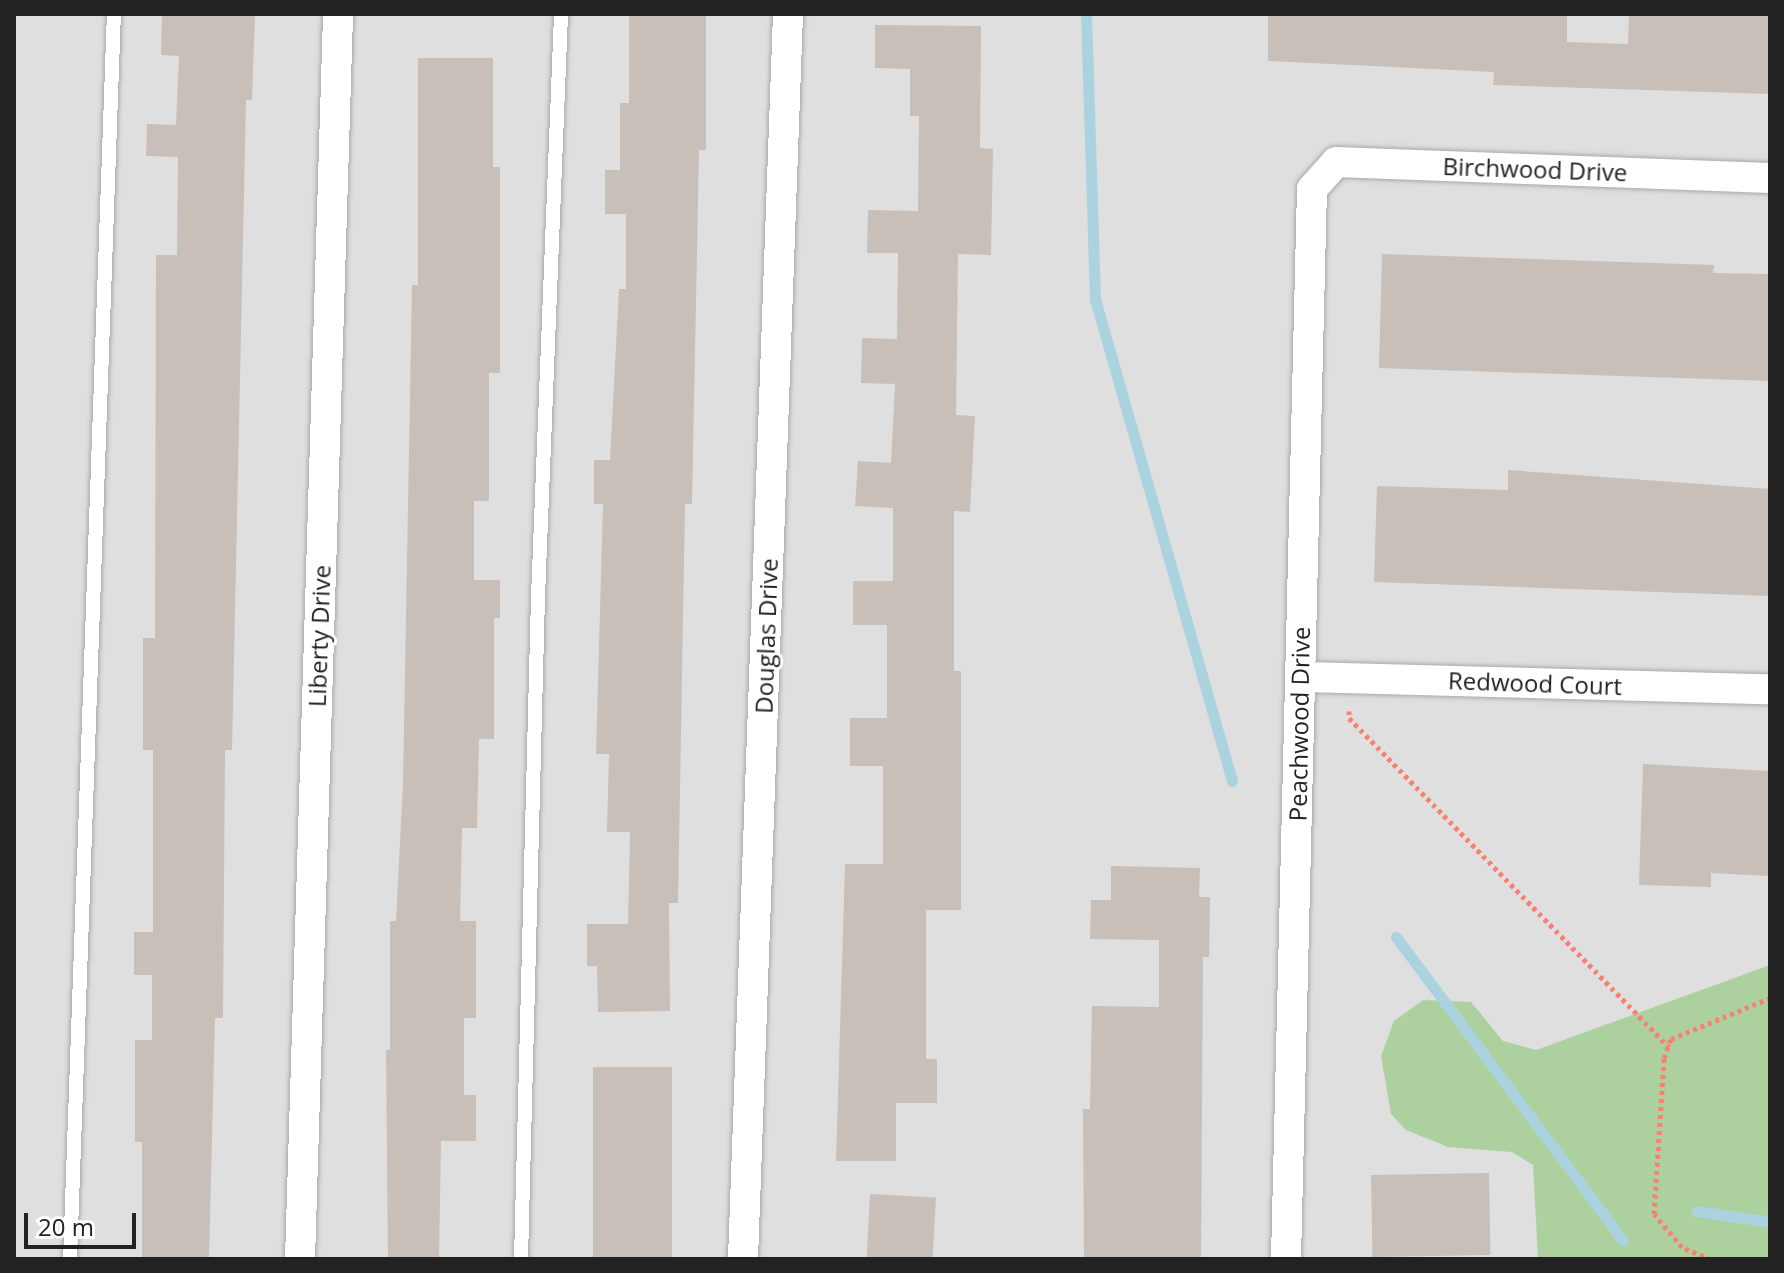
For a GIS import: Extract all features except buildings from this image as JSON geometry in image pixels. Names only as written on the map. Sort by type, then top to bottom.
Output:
[{"type":"street","name":"Liberty Drive","points":[[300,1259],[338,14]]},
{"type":"street","name":"Douglas Drive","points":[[743,1259],[788,14]]},
{"type":"street","name":"Birchwood Drive","points":[[1312,189],[1336,162],[1770,178]]},
{"type":"street","name":"Peachwood Drive","points":[[1286,1259],[1312,189]]},
{"type":"street","name":"Redwood Court","points":[[1301,677],[1770,689]]},
{"type":"lane","points":[[70,1259],[114,14]]},
{"type":"lane","points":[[521,1259],[538,597],[561,14]]},
{"type":"path","points":[[1348,678],[1349,718],[1669,1047]]},
{"type":"path","points":[[1711,1259],[1682,1247],[1654,1214],[1669,1047],[1671,1039],[1770,998]]},
{"type":"shaded area","points":[[14,14],[1770,14],[1770,1259],[14,1259]]},
{"type":"green space","points":[[1770,965],[1770,1259],[1538,1259],[1533,1165],[1512,1152],[1448,1147],[1406,1130],[1391,1114],[1381,1056],[1394,1021],[1423,1000],[1471,1002],[1503,1041],[1536,1050]]},
{"type":"waterway","points":[[1086,14],[1095,299],[1232,781]]},
{"type":"waterway","points":[[1396,937],[1623,1240]]},
{"type":"waterway","points":[[1697,1211],[1770,1222]]}]
